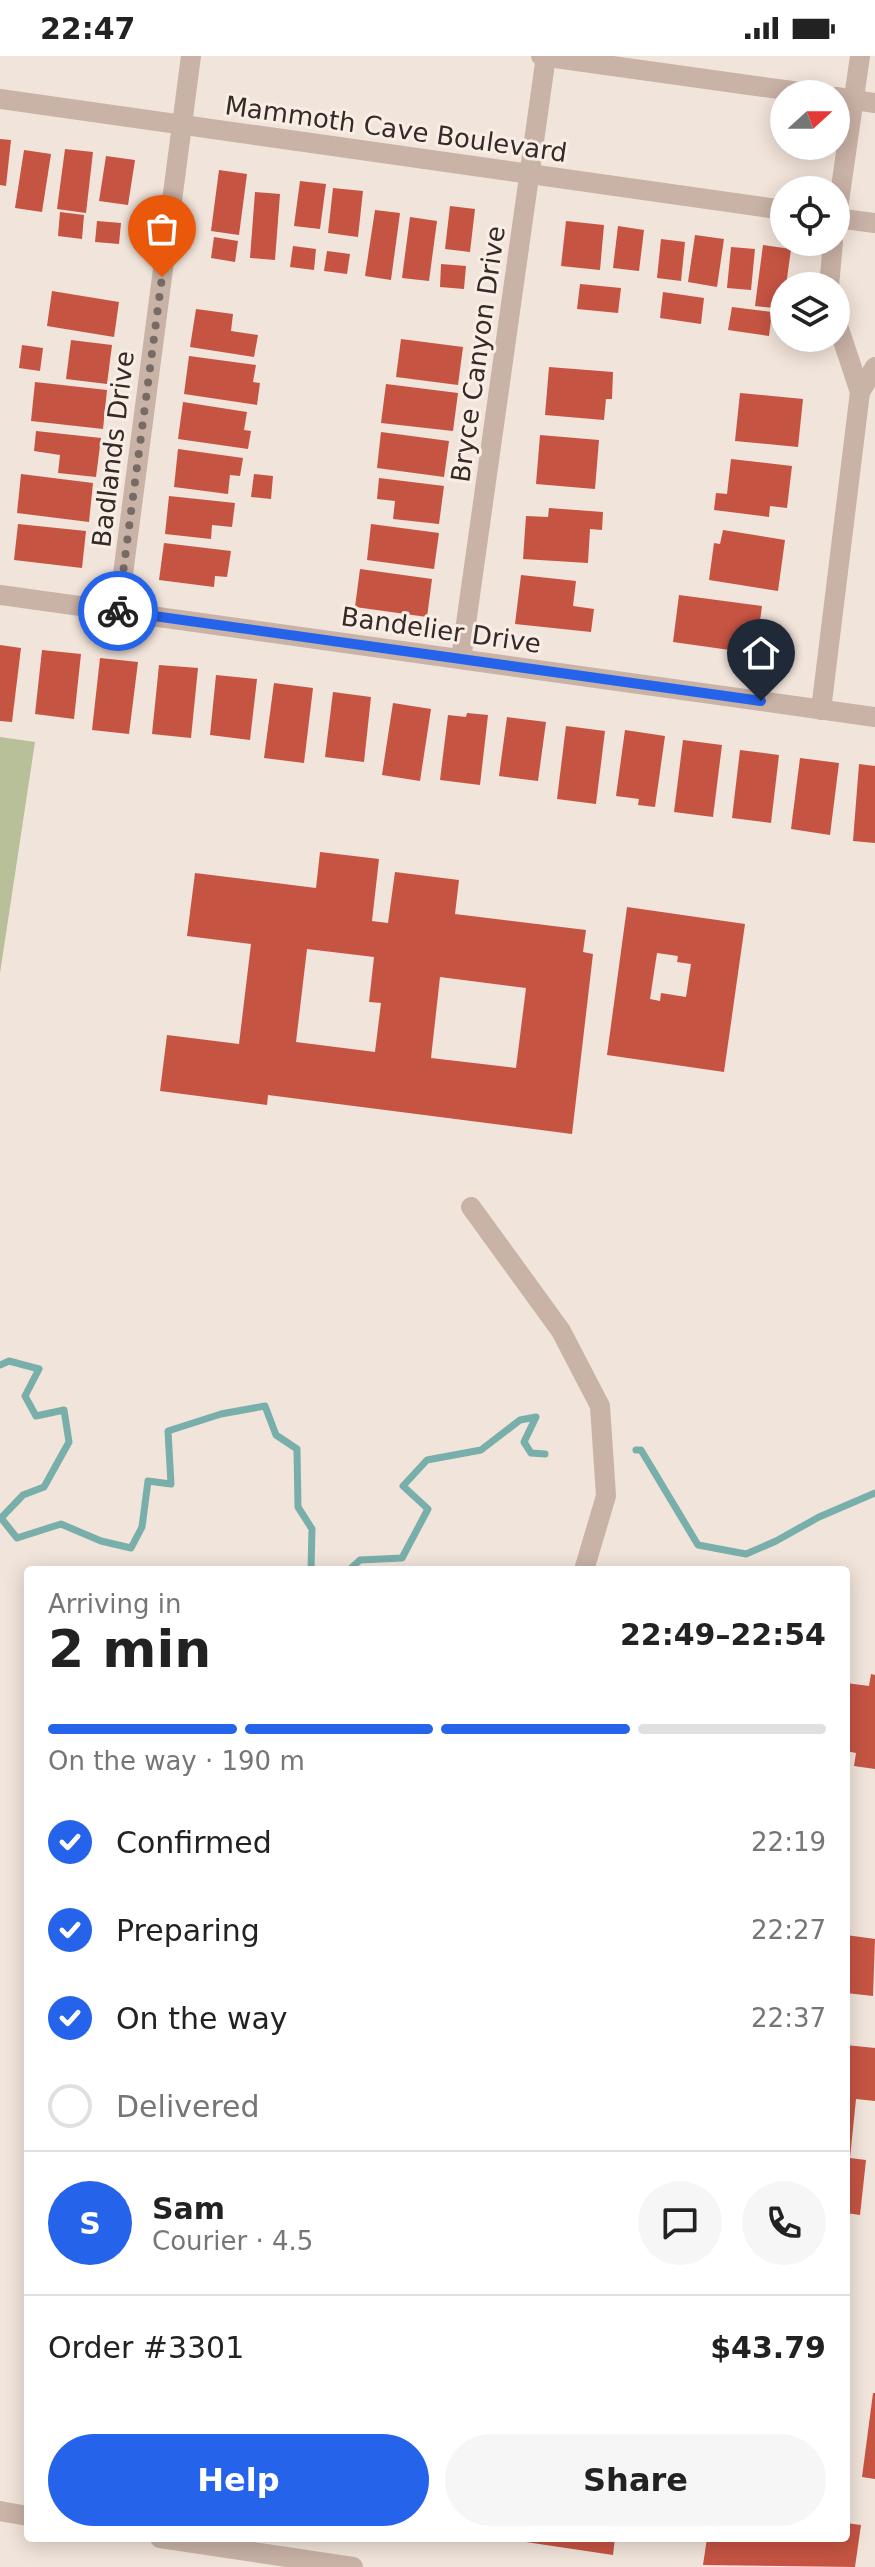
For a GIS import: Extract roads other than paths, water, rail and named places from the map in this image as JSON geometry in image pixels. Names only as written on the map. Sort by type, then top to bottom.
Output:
[{"type":"street","name":"Badlands Drive","points":[[118,612],[191,56]]},
{"type":"street","points":[[545,56],[770,88]]},
{"type":"street","name":"Bryce Canyon Drive","points":[[461,659],[545,56]]},
{"type":"street","points":[[850,84],[860,56]]},
{"type":"street","name":"Mammoth Cave Boulevard","points":[[0,99],[770,208]]},
{"type":"street","points":[[850,99],[875,103]]},
{"type":"street","points":[[850,220],[875,223]]},
{"type":"street","points":[[847,352],[860,392]]},
{"type":"street","points":[[821,710],[860,392],[875,367]]},
{"type":"street","name":"Bandelier Drive","points":[[0,595],[875,717]]},
{"type":"street","points":[[471,1207],[561,1331],[600,1406],[606,1496],[585,1566]]},
{"type":"street","points":[[0,2511],[24,2515]]},
{"type":"street","points":[[211,2542],[287,2548],[353,2567]]},
{"type":"waterway","points":[[0,1365],[9,1361],[39,1369],[25,1396],[36,1416],[64,1410],[69,1442],[44,1487],[23,1495],[1,1518],[17,1538],[61,1524],[101,1541],[131,1548],[142,1527],[148,1481],[171,1484],[168,1431],[221,1414],[265,1406],[276,1435],[297,1449],[298,1507],[312,1529],[311,1566]]},
{"type":"waterway","points":[[353,1566],[360,1560],[402,1558],[428,1509],[403,1486],[427,1460],[481,1450],[520,1420],[536,1417],[524,1442],[531,1453],[545,1454]]},
{"type":"waterway","points":[[636,1450],[641,1450],[698,1545],[746,1554],[875,1493]]}]
